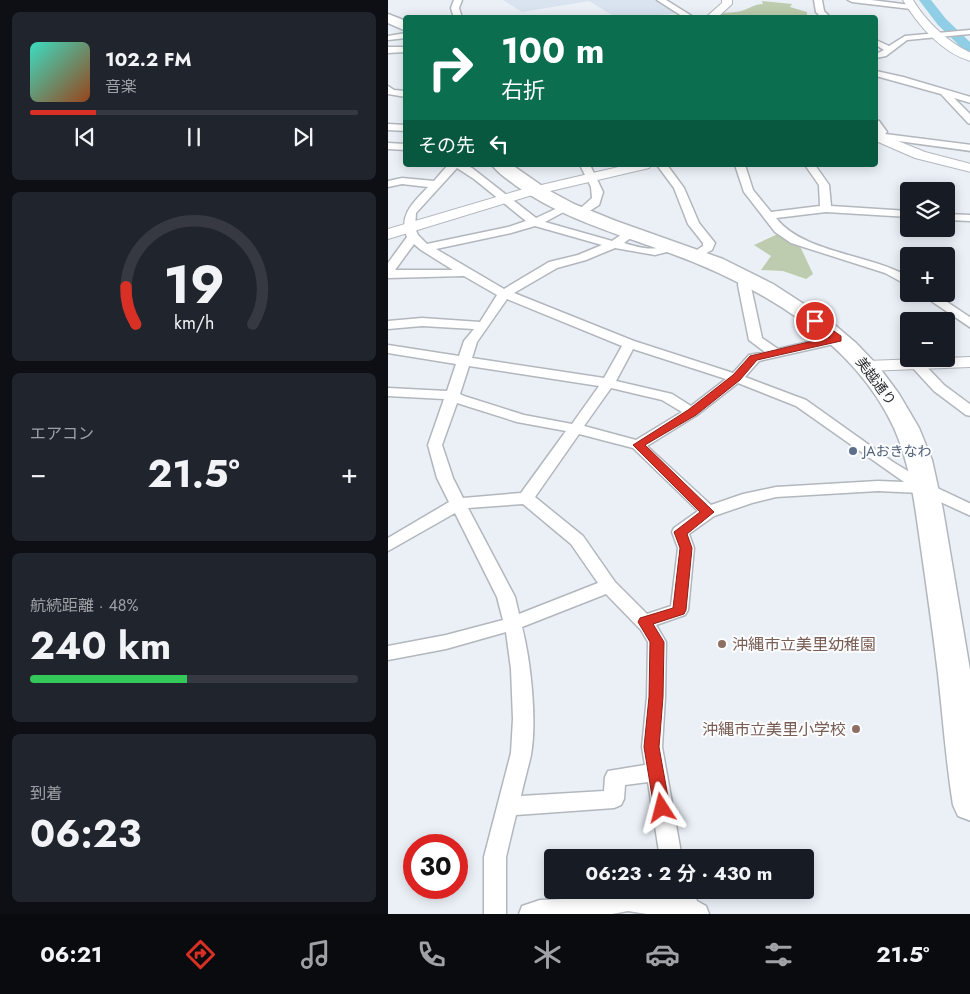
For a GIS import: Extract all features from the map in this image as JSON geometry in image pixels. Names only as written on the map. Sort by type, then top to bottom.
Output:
[{"type":"highway","points":[[388,18],[403,26]]},
{"type":"highway","name":"美越通り","points":[[504,167],[535,191],[624,238],[684,251],[744,276],[804,312],[838,338],[867,366],[892,401],[913,442],[923,475],[963,690],[970,805]]},
{"type":"street","points":[[457,15],[455,8],[458,0]]},
{"type":"street","points":[[661,0],[686,15]]},
{"type":"street","points":[[714,15],[727,4],[727,0]]},
{"type":"street","points":[[818,0],[820,12],[824,15]]},
{"type":"street","points":[[852,0],[910,3],[942,34],[954,49],[970,58]]},
{"type":"street","points":[[878,55],[904,38],[966,32]]},
{"type":"street","points":[[388,38],[403,36]]},
{"type":"street","points":[[878,43],[889,49]]},
{"type":"street","points":[[388,50],[403,48]]},
{"type":"street","points":[[878,74],[925,85],[945,94],[970,100]]},
{"type":"street","points":[[389,92],[403,94]]},
{"type":"street","points":[[945,94],[970,120]]},
{"type":"street","points":[[388,127],[403,128]]},
{"type":"street","points":[[878,136],[970,148]]},
{"type":"street","points":[[878,136],[920,155],[970,168]]},
{"type":"street","points":[[388,146],[403,146]]},
{"type":"street","points":[[452,167],[411,212],[411,232],[388,273],[443,274],[466,272]]},
{"type":"street","points":[[462,167],[474,174],[502,200],[534,222],[624,238]]},
{"type":"street","points":[[388,234],[411,232],[502,200],[535,191],[588,171],[625,167]]},
{"type":"street","points":[[663,167],[679,188],[694,224],[709,243],[708,248],[684,251]]},
{"type":"street","points":[[741,167],[748,190],[779,230],[795,241],[889,270],[900,277]]},
{"type":"street","points":[[811,167],[824,185],[826,209]]},
{"type":"street","points":[[425,248],[511,230],[597,202],[599,196],[597,189],[588,171]]},
{"type":"street","points":[[388,184],[402,181],[435,184]]},
{"type":"street","points":[[767,216],[826,209],[900,213]]},
{"type":"street","points":[[955,217],[970,218]]},
{"type":"street","points":[[411,232],[425,248],[504,294],[629,344],[736,378],[792,399],[810,408],[888,465],[926,489],[970,511]]},
{"type":"street","points":[[495,914],[495,857],[521,753],[523,719],[520,669],[506,597],[444,478],[435,445],[471,341],[487,321],[504,294],[553,265],[582,258],[624,238]]},
{"type":"street","points":[[744,276],[744,285],[756,340],[776,353]]},
{"type":"street","points":[[938,302],[970,324]]},
{"type":"street","points":[[388,325],[422,322],[482,326]]},
{"type":"street","points":[[638,445],[692,412],[736,378],[754,358],[838,338]]},
{"type":"street","points":[[526,498],[608,383],[629,344]]},
{"type":"street","points":[[388,349],[608,383],[667,397],[692,412]]},
{"type":"street","points":[[955,363],[970,362]]},
{"type":"street","points":[[867,366],[900,366]]},
{"type":"street","points":[[919,367],[939,388],[970,412]]},
{"type":"street","points":[[388,392],[452,395],[459,400],[522,419],[622,439],[638,445],[708,512]]},
{"type":"street","points":[[644,622],[679,610],[686,548],[680,532],[708,512],[749,498],[776,492],[878,486],[926,489]]},
{"type":"street","points":[[388,545],[458,504],[526,498],[577,540],[609,586],[644,622],[657,642],[656,697],[652,747],[669,849]]},
{"type":"street","points":[[388,653],[446,642],[512,624],[609,586]]},
{"type":"street","points":[[509,806],[614,799],[615,777],[656,772]]},
{"type":"street","points":[[530,914],[540,911],[586,909],[628,900],[662,906],[689,904]]},
{"type":"shaded area","points":[[503,0],[669,0],[687,12],[660,15],[612,15],[589,1],[522,12]]},
{"type":"green space","points":[[762,1],[792,4],[790,7],[807,12],[807,15],[716,15],[737,12],[763,4]]},
{"type":"green space","points":[[780,233],[799,244],[813,274],[806,279],[783,271],[761,270],[771,256],[754,245]]},
{"type":"waterway","points":[[925,0],[942,22],[971,50]]},
{"type":"place","name":"JAおきなわ","points":[[853,451]]},
{"type":"place","name":"沖縄市立美里幼稚園","points":[[722,644]]},
{"type":"place","name":"沖縄市立美里小学校","points":[[856,729]]},
{"type":"route","points":[[662,808],[652,747],[656,697],[657,642],[644,622],[679,610],[686,548],[680,532],[708,512],[638,445],[692,412],[736,378],[754,358],[838,338],[815,321]]}]
